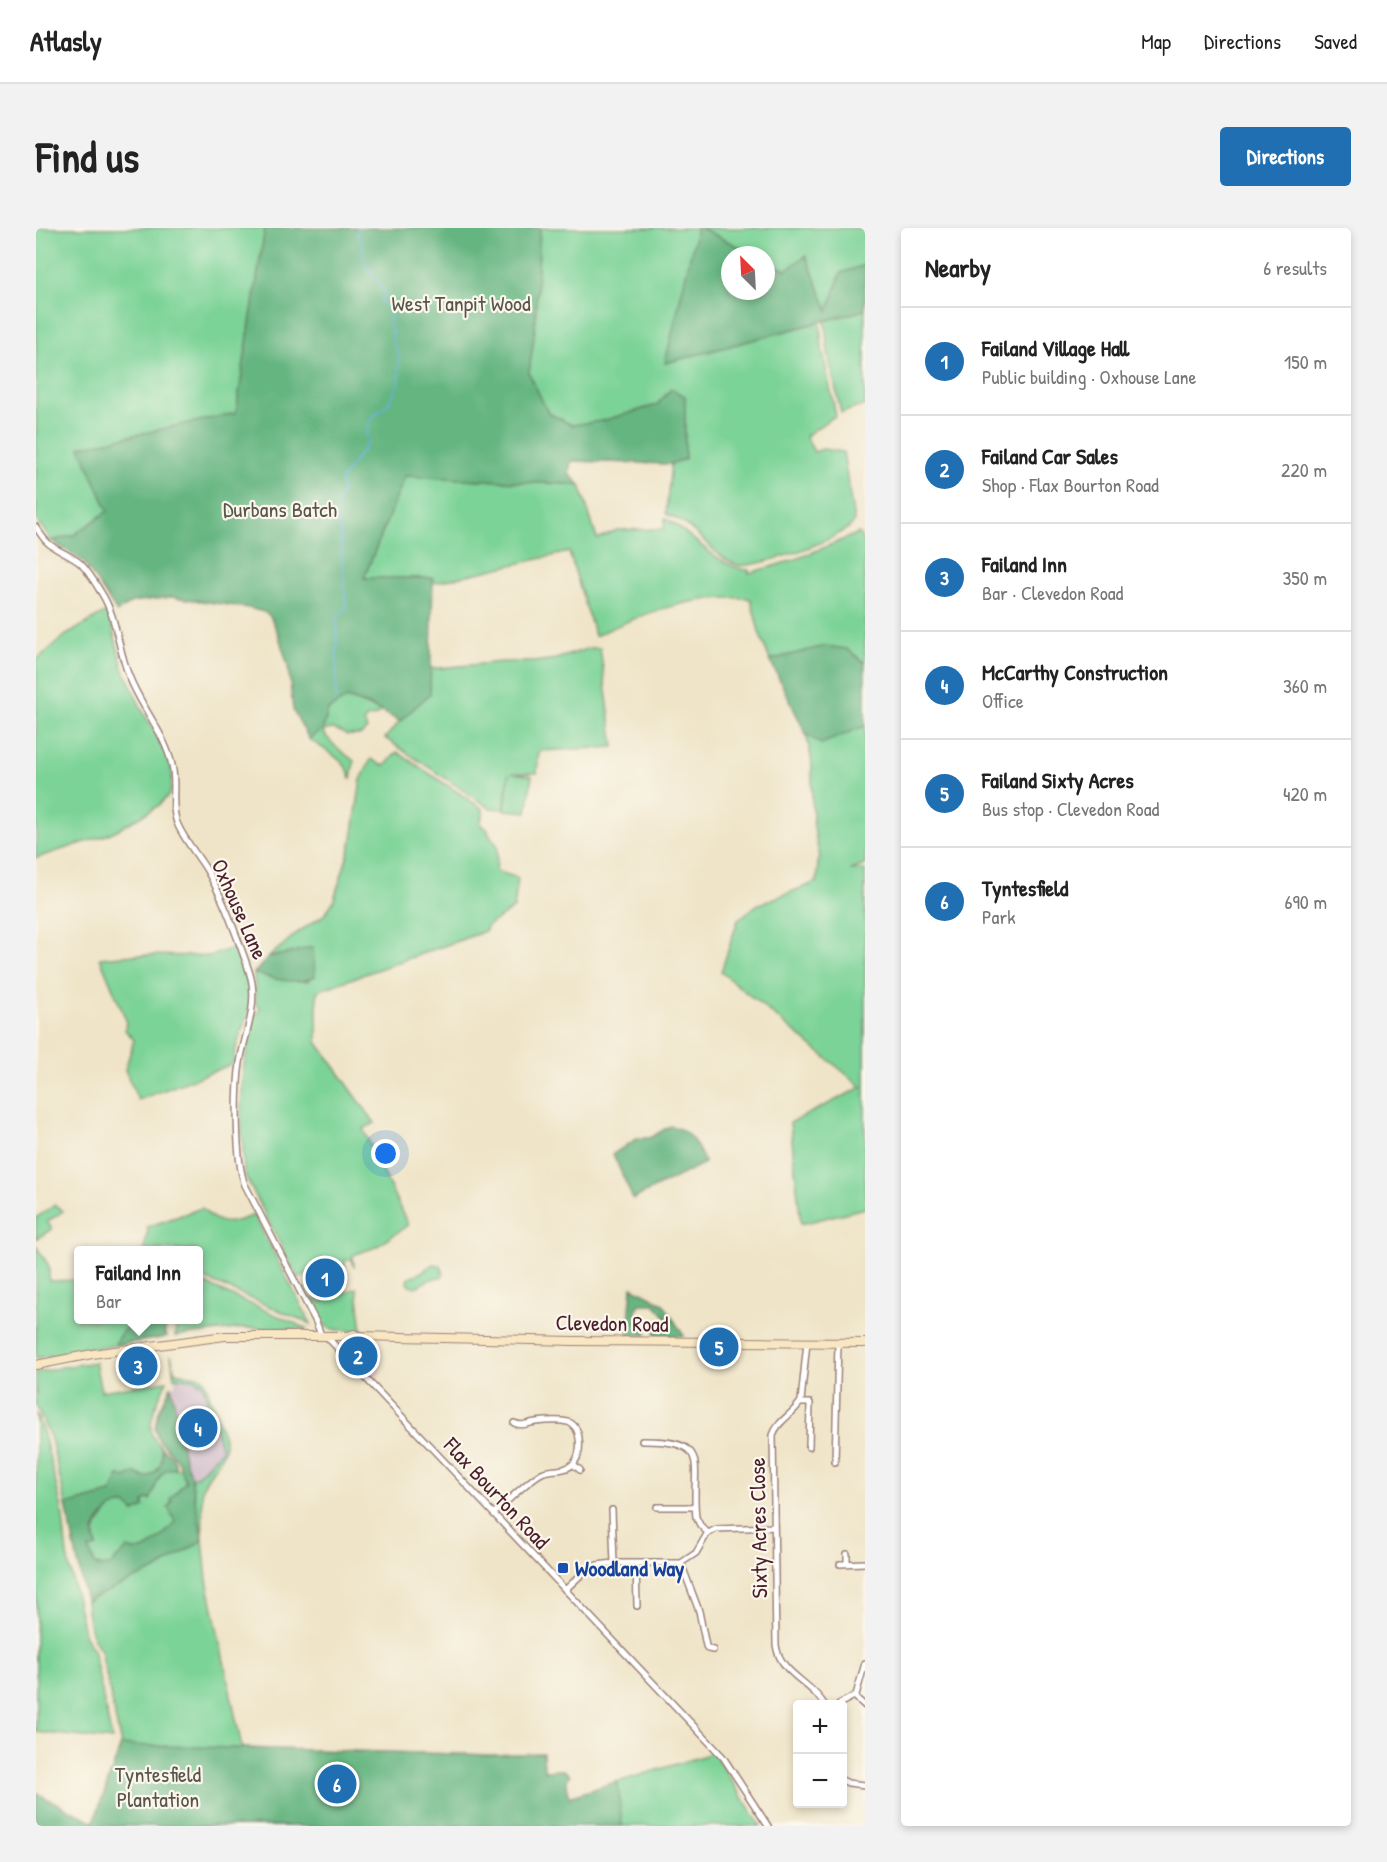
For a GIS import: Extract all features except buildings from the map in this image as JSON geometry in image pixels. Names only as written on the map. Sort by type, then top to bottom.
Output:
[{"type":"main road","name":"Clevedon Road","points":[[36,1365],[102,1353],[225,1336],[327,1335],[573,1341],[865,1343]]},
{"type":"street","name":"Oxhouse Lane","points":[[36,527],[47,542],[81,565],[106,601],[130,679],[161,734],[172,763],[173,806],[177,823],[183,836],[207,871],[234,928],[250,973],[253,1008],[238,1081],[238,1130],[242,1175],[245,1185],[316,1322],[327,1335]]},
{"type":"street","name":"Flax Bourton Road","points":[[327,1335],[723,1757],[768,1826]]},
{"type":"street","points":[[807,1342],[800,1403],[810,1403],[809,1447]]},
{"type":"street","points":[[835,1462],[838,1342]]},
{"type":"street","name":"Sixty Acres Close","points":[[800,1403],[777,1426],[773,1435],[776,1649],[785,1668],[808,1684],[821,1700]]},
{"type":"street","points":[[494,1513],[541,1474],[566,1468],[577,1458],[578,1431],[573,1424],[537,1422],[522,1429],[514,1423]]},
{"type":"street","points":[[645,1439],[674,1442],[692,1452],[698,1524],[708,1533]]},
{"type":"street","points":[[573,1464],[580,1470]]},
{"type":"street","points":[[663,1500],[660,1507],[695,1507]]},
{"type":"street","points":[[612,1510],[610,1531],[614,1563]]},
{"type":"street","points":[[565,1590],[590,1568],[602,1564],[681,1563],[696,1553],[708,1533],[719,1528],[774,1527]]},
{"type":"street","points":[[847,1554],[844,1563],[865,1563]]},
{"type":"street","points":[[636,1563],[637,1606]]},
{"type":"street","points":[[681,1563],[699,1611],[706,1647],[713,1650]]},
{"type":"street","points":[[637,1597],[645,1597]]},
{"type":"street","points":[[846,1700],[854,1696],[865,1663]]},
{"type":"street","points":[[854,1696],[865,1706]]},
{"type":"street","points":[[847,1782],[865,1785]]},
{"type":"shaded area","points":[[342,1341],[381,1342],[380,1373],[374,1380],[349,1355],[341,1344]]},
{"type":"shaded area","points":[[174,1377],[202,1382],[222,1450],[198,1475],[191,1478],[178,1437],[181,1434],[171,1386],[176,1384]]},
{"type":"green space","points":[[36,228],[265,228],[236,413],[80,447],[108,511],[74,535],[52,541],[36,520]]},
{"type":"green space","name":"Durbans Batch","points":[[265,228],[540,228],[535,328],[529,373],[548,413],[572,425],[602,421],[657,405],[671,389],[685,396],[685,459],[669,464],[571,461],[569,474],[580,485],[405,476],[364,578],[433,578],[430,694],[400,721],[369,705],[347,698],[328,710],[323,729],[309,739],[293,710],[288,666],[270,616],[264,612],[244,607],[172,597],[132,602],[117,612],[83,561],[52,541],[74,535],[108,511],[80,447],[236,413]]},
{"type":"green space","points":[[540,228],[697,228],[666,363],[820,322],[822,349],[836,416],[806,436],[814,452],[823,449],[843,452],[854,521],[848,528],[800,551],[746,565],[734,564],[717,553],[687,526],[666,514],[671,463],[685,459],[671,389],[657,405],[602,421],[572,425],[548,413],[529,373],[535,328]]},
{"type":"green space","points":[[697,228],[737,246],[721,246],[721,300],[775,300],[775,265],[786,270],[806,256],[828,311],[841,273],[865,265],[865,310],[665,363]]},
{"type":"green space","points":[[701,228],[865,228],[865,265],[841,273],[828,312],[806,256],[786,271],[775,266],[775,246],[737,246]]},
{"type":"green space","points":[[865,310],[865,405],[841,413],[828,353],[825,321]]},
{"type":"green space","points":[[405,476],[580,485],[597,539],[617,530],[664,529],[665,518],[717,557],[739,569],[749,570],[749,573],[794,560],[859,533],[865,545],[865,663],[847,650],[825,646],[770,660],[759,632],[751,599],[745,598],[710,599],[676,605],[643,615],[595,636],[569,552],[433,583],[432,578],[364,578]]},
{"type":"green space","points":[[108,611],[123,668],[143,712],[162,742],[170,763],[171,790],[158,806],[119,829],[36,858],[36,660],[66,635]]},
{"type":"green space","points":[[825,646],[847,649],[865,663],[865,726],[821,744],[806,734],[770,660]]},
{"type":"green space","points":[[590,648],[600,648],[614,747],[539,751],[537,773],[512,773],[532,776],[527,812],[505,810],[509,773],[504,809],[490,808],[385,738],[429,694],[430,669],[502,662],[534,662],[556,659]]},
{"type":"green space","points":[[347,698],[381,711],[376,716],[366,718],[364,722],[367,729],[361,735],[347,735],[334,729],[325,730],[323,733],[354,761],[351,779],[349,772],[340,761],[309,739],[323,729],[328,710]]},
{"type":"green space","points":[[865,726],[865,865],[850,870],[865,870],[865,1208],[801,1224],[790,1123],[862,1087],[721,972],[738,920],[757,905],[817,882],[820,857],[812,801],[811,754],[806,734],[821,744]]},
{"type":"green space","points":[[397,752],[483,809],[480,823],[488,829],[488,833],[498,846],[496,871],[518,878],[514,908],[480,933],[317,991],[317,1042],[375,1123],[363,1129],[408,1225],[376,1247],[353,1255],[354,1267],[352,1259],[345,1260],[345,1267],[334,1262],[298,1279],[244,1173],[241,1110],[243,1069],[253,1023],[260,1008],[256,1004],[254,973],[276,979],[308,981],[312,947],[269,957],[298,932],[324,915],[333,902],[351,845],[361,780],[371,759],[381,765],[386,765]]},
{"type":"green space","points":[[236,947],[248,982],[250,1003],[233,1064],[138,1100],[125,1070],[134,1040],[125,1030],[126,1020],[100,958],[135,955],[210,956]]},
{"type":"green space","points":[[313,947],[315,976],[293,981],[254,973],[269,957]]},
{"type":"green space","points":[[670,1126],[688,1135],[705,1163],[633,1199],[613,1154],[638,1138],[650,1138]]},
{"type":"green space","points":[[55,1205],[63,1211],[47,1222],[52,1229],[36,1239],[36,1218]]},
{"type":"green space","points":[[202,1208],[214,1219],[226,1222],[239,1221],[254,1215],[311,1324],[203,1278],[203,1246],[145,1246],[147,1227]]},
{"type":"green space","points":[[36,1246],[49,1266],[49,1281],[74,1280],[74,1324],[203,1324],[203,1283],[308,1329],[245,1328],[175,1336],[177,1330],[168,1325],[164,1331],[167,1337],[36,1358]]},
{"type":"green space","points":[[433,1264],[442,1268],[442,1277],[429,1280],[416,1287],[408,1285],[409,1277]]},
{"type":"green space","points":[[632,1287],[663,1303],[684,1336],[655,1336],[654,1325],[667,1325],[667,1318],[654,1304],[640,1304],[636,1310],[636,1323],[646,1324],[646,1335],[628,1335]]},
{"type":"green space","points":[[357,1288],[362,1331],[329,1328],[310,1301],[311,1298],[321,1302]]},
{"type":"green space","points":[[135,1324],[166,1327],[164,1333],[167,1337],[115,1345],[126,1328]]},
{"type":"green space","points":[[171,1355],[175,1372],[204,1379],[225,1441],[223,1454],[202,1490],[203,1540],[191,1478],[198,1475],[222,1450],[202,1382],[174,1377]]},
{"type":"green space","points":[[95,1362],[101,1391],[167,1381],[155,1409],[151,1426],[152,1435],[163,1452],[162,1461],[157,1470],[146,1478],[135,1473],[111,1493],[66,1505],[51,1439],[36,1405],[36,1373]]},
{"type":"green space","points":[[171,1386],[181,1434],[180,1443],[182,1443],[191,1478],[203,1540],[157,1569],[86,1601],[66,1505],[111,1493],[119,1475],[125,1478],[135,1473],[145,1478],[150,1476],[159,1466],[162,1458],[161,1448],[173,1459],[175,1469],[164,1471],[158,1479],[150,1500],[144,1502],[144,1507],[134,1512],[129,1507],[117,1506],[105,1514],[94,1532],[97,1547],[89,1549],[98,1567],[109,1566],[128,1548],[134,1551],[148,1548],[166,1533],[175,1522],[168,1507],[172,1502],[170,1499],[186,1481],[177,1460],[158,1439],[155,1428],[159,1411]]},
{"type":"green space","points":[[36,1413],[44,1435],[62,1509],[67,1556],[85,1637],[93,1649],[112,1740],[36,1732]]},
{"type":"green space","points":[[169,1468],[181,1469],[186,1481],[171,1498],[172,1502],[169,1507],[175,1520],[174,1524],[147,1548],[134,1551],[128,1549],[106,1568],[95,1564],[89,1548],[97,1547],[96,1530],[103,1517],[111,1508],[118,1505],[127,1505],[134,1512],[144,1507],[144,1502],[161,1475]]},
{"type":"green space","points":[[203,1540],[207,1580],[242,1748],[492,1755],[543,1753],[544,1771],[563,1770],[570,1775],[566,1785],[569,1797],[706,1755],[712,1751],[761,1826],[36,1826],[36,1793],[94,1822],[121,1745],[101,1650],[91,1632],[86,1601],[157,1569]]},
{"type":"green space","name":"Tyntesfield Plantation","points":[[121,1745],[492,1755],[543,1753],[544,1771],[563,1770],[570,1775],[566,1786],[569,1797],[618,1781],[622,1826],[36,1826],[36,1793],[94,1822]]},
{"type":"waterway","points":[[336,699],[337,618],[346,609],[340,530],[335,515],[342,492],[341,480],[369,441],[366,434],[369,423],[376,413],[389,402],[399,383],[399,354],[392,340],[389,322],[390,314],[394,309],[382,303],[381,300],[385,293],[364,261],[362,242],[357,235],[358,228]]},
{"type":"place","name":"Failand Village Hall","points":[[325,1278]]},
{"type":"place","name":"Failand Sixty Acres","points":[[719,1347]]},
{"type":"place","name":"Failand Car Sales","points":[[358,1356]]},
{"type":"place","name":"Failand Inn","points":[[138,1366]]},
{"type":"place","name":"McCarthy Construction","points":[[198,1428]]},
{"type":"place","name":"Woodland Way","points":[[563,1568]]},
{"type":"place","name":"Tyntesfield","points":[[337,1784]]},
{"type":"park label","name":"West Tanpit Wood","points":[[461,303]]}]
